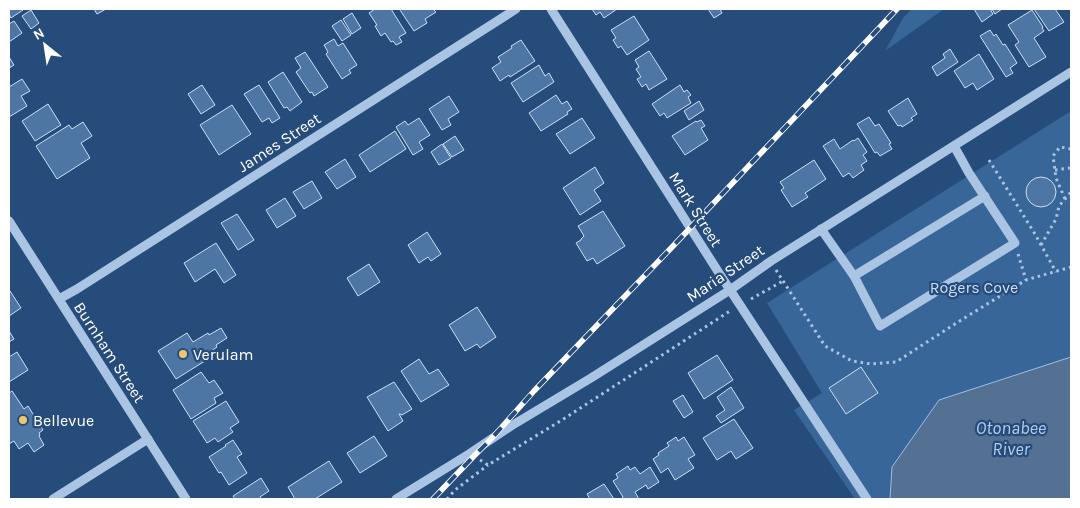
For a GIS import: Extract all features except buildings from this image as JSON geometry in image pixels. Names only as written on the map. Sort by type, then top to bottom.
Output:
[{"type":"street","name":"James Street","points":[[59,299],[516,9]]},
{"type":"street","name":"Mark Street","points":[[551,9],[866,499]]},
{"type":"street","name":"Maria Street","points":[[396,499],[591,378],[730,290],[770,261],[1071,72]]},
{"type":"street","points":[[820,230],[854,276],[880,326],[1015,244],[969,173],[954,146]]},
{"type":"street","points":[[854,276],[985,196]]},
{"type":"street","name":"Burnham Street","points":[[9,221],[186,499]]},
{"type":"street","points":[[53,499],[148,439]]},
{"type":"path","points":[[1065,200],[1056,178],[1053,156],[1060,147],[1071,149]]},
{"type":"path","points":[[989,160],[1056,272]]},
{"type":"path","points":[[1055,170],[1069,168],[1071,170]]},
{"type":"path","points":[[1041,245],[1056,219],[1059,206],[1071,192]]},
{"type":"path","points":[[1015,244],[1026,280]]},
{"type":"path","points":[[447,499],[455,490],[488,465],[562,420],[740,305],[783,281],[825,346],[852,361],[871,364],[896,362],[1026,280],[1071,267]]},
{"type":"path","points":[[469,454],[488,465]]},
{"type":"green space","points":[[912,9],[944,9],[885,51],[903,18]]},
{"type":"green space","name":"Rogers Cove","points":[[1071,111],[1071,357],[939,400],[892,467],[890,499],[855,499],[794,410],[822,393],[767,303]]},
{"type":"water","name":"Otonabee River","points":[[1071,357],[1071,499],[890,499],[892,467],[939,400]]},
{"type":"railway","points":[[433,499],[897,9]]},
{"type":"place","name":"Verulam","points":[[183,354]]},
{"type":"place","name":"Bellevue","points":[[23,420]]}]
